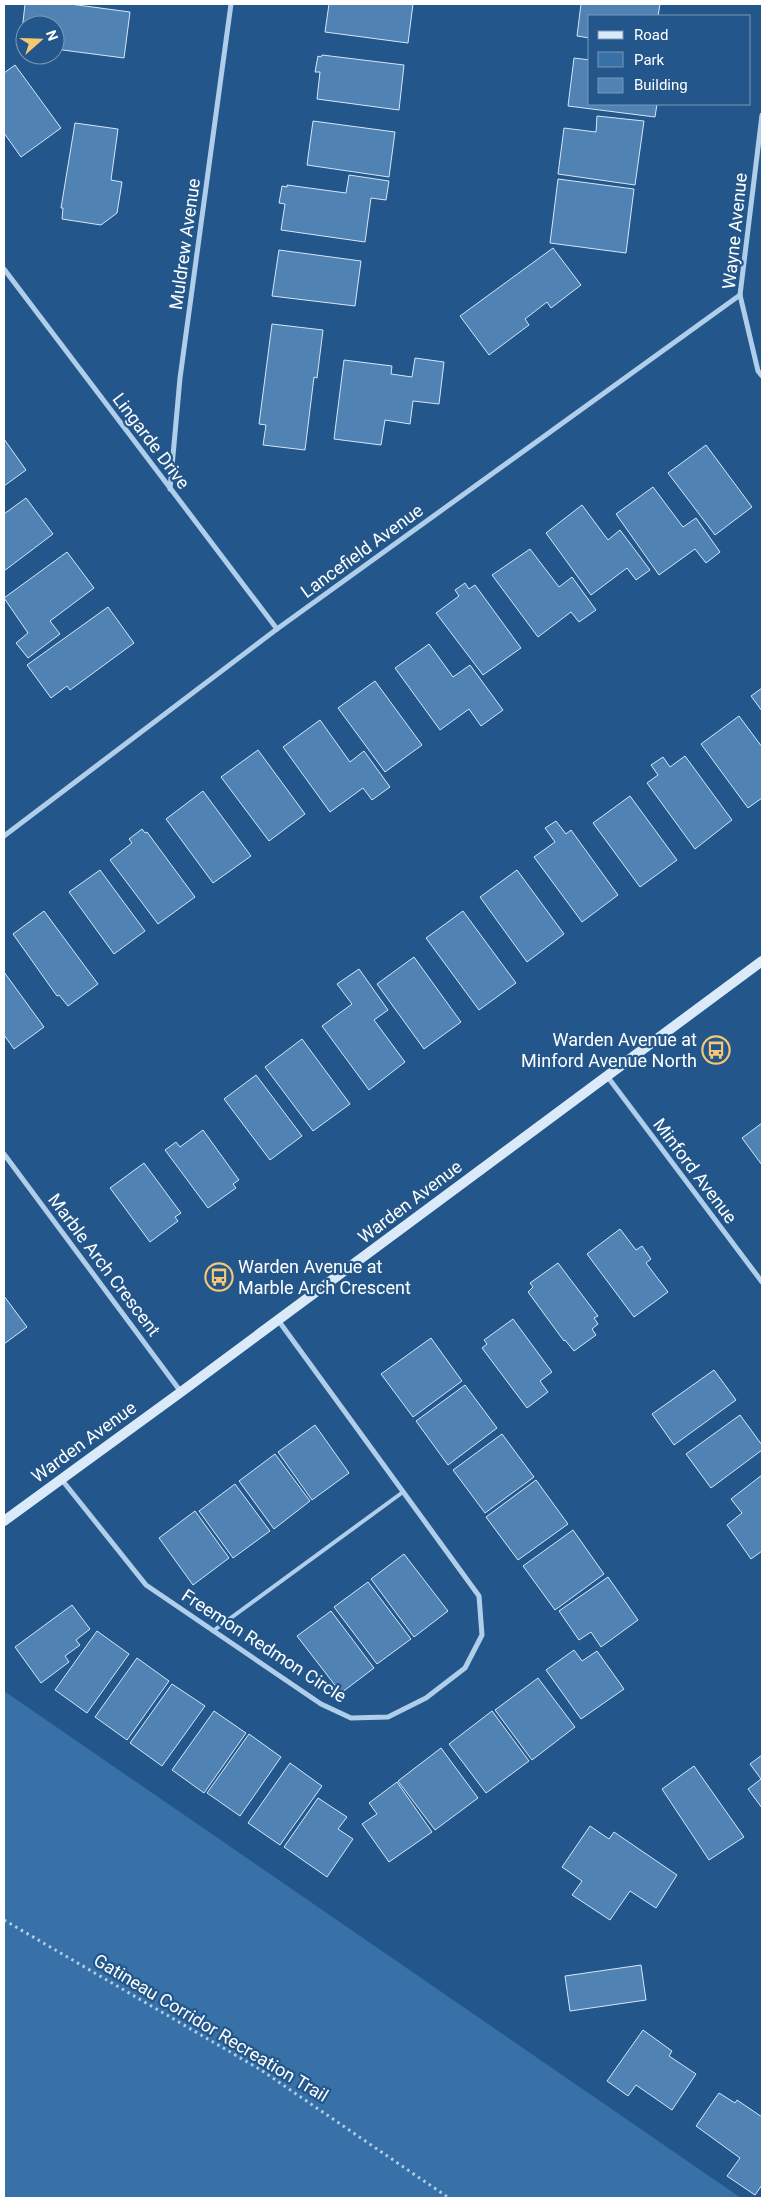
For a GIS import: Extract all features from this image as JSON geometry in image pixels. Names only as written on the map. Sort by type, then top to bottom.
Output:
[{"type":"main road","name":"Warden Avenue","points":[[4,1521],[762,962]]},
{"type":"street","name":"Muldrew Avenue","points":[[170,489],[180,378],[231,4]]},
{"type":"street","name":"Wayne Avenue","points":[[762,115],[740,295],[758,371],[762,376]]},
{"type":"street","name":"Lingarde Drive","points":[[4,269],[277,629]]},
{"type":"street","name":"Lancefield Avenue","points":[[4,836],[277,629],[740,295]]},
{"type":"street","name":"Minford Avenue","points":[[607,1076],[762,1282]]},
{"type":"street","name":"Marble Arch Crescent","points":[[4,1154],[181,1392]]},
{"type":"street","name":"Freemon Redmon Circle","points":[[61,1479],[146,1585],[321,1704],[351,1718],[388,1716],[426,1698],[465,1668],[482,1634],[479,1596],[278,1320]]},
{"type":"lane","points":[[213,1631],[404,1492]]},
{"type":"path","name":"Gatineau Corridor Recreation Trail","points":[[4,1920],[262,2070],[449,2198]]},
{"type":"green space","points":[[4,1691],[741,2198],[4,2198]]},
{"type":"building","points":[[25,4],[70,4],[130,12],[124,58],[65,50],[65,15],[24,15]]},
{"type":"building","points":[[329,4],[413,4],[408,43],[325,32]]},
{"type":"building","points":[[581,4],[660,4],[658,15],[588,15],[588,38],[577,36]]},
{"type":"building","points":[[322,55],[404,65],[399,110],[317,99],[320,72],[315,72],[318,56],[321,57]]},
{"type":"building","points":[[574,58],[588,60],[588,105],[657,105],[655,117],[568,106]]},
{"type":"building","points":[[15,65],[61,128],[21,157],[4,133],[4,73]]},
{"type":"building","points":[[597,116],[644,121],[635,185],[558,174],[564,128],[596,132]]},
{"type":"building","points":[[313,121],[395,132],[389,177],[307,165]]},
{"type":"building","points":[[75,123],[118,129],[111,180],[122,182],[117,213],[101,225],[62,219],[63,208],[61,208]]},
{"type":"building","points":[[349,175],[389,181],[386,200],[371,198],[365,242],[281,230],[285,204],[279,203],[282,186],[287,187],[287,185],[346,193]]},
{"type":"building","points":[[558,179],[634,189],[626,253],[550,243]]},
{"type":"building","points":[[553,248],[581,285],[551,308],[547,302],[525,319],[529,325],[489,355],[460,316]]},
{"type":"building","points":[[279,250],[361,261],[355,306],[272,296]]},
{"type":"building","points":[[272,324],[323,330],[317,378],[314,377],[305,450],[263,445],[266,425],[259,424]]},
{"type":"building","points":[[415,358],[444,362],[439,404],[413,401],[410,424],[385,420],[381,445],[334,439],[344,360],[392,366],[391,374],[412,377]]},
{"type":"building","points":[[4,439],[26,470],[4,486]]},
{"type":"building","points":[[706,445],[752,507],[715,535],[668,473]]},
{"type":"building","points":[[653,487],[683,527],[696,518],[720,552],[706,563],[695,549],[659,575],[616,514]]},
{"type":"building","points":[[26,498],[53,534],[4,571],[4,514]]},
{"type":"building","points":[[582,505],[608,540],[620,530],[650,570],[636,580],[627,568],[591,595],[546,533]]},
{"type":"building","points":[[530,549],[559,587],[572,577],[596,610],[579,622],[571,612],[538,637],[492,575]]},
{"type":"building","points":[[67,552],[94,588],[50,621],[60,634],[28,658],[16,643],[28,633],[4,598]]},
{"type":"building","points":[[465,583],[469,589],[475,585],[521,648],[483,675],[436,613],[459,596],[455,590]]},
{"type":"building","points":[[108,607],[134,643],[70,690],[67,686],[51,698],[27,665]]},
{"type":"building","points":[[429,644],[453,677],[470,665],[503,710],[481,726],[469,709],[440,730],[395,668]]},
{"type":"building","points":[[375,681],[422,745],[385,772],[338,708]]},
{"type":"building","points":[[762,688],[762,711],[751,696]]},
{"type":"building","points":[[739,716],[762,747],[762,798],[748,808],[701,744]]},
{"type":"building","points":[[320,720],[350,762],[364,751],[390,787],[372,800],[363,788],[330,812],[283,747]]},
{"type":"building","points":[[258,750],[305,814],[269,841],[221,777]]},
{"type":"building","points":[[685,756],[732,820],[695,849],[647,783],[658,775],[651,765],[663,757],[670,767]]},
{"type":"building","points":[[203,791],[251,856],[213,883],[166,819]]},
{"type":"building","points":[[630,796],[677,860],[640,887],[593,823]]},
{"type":"building","points":[[556,821],[566,834],[571,830],[618,895],[582,922],[534,857],[555,842],[545,828]]},
{"type":"building","points":[[142,829],[145,833],[147,832],[195,897],[158,924],[110,860],[132,843],[129,839]]},
{"type":"building","points":[[100,870],[145,931],[114,954],[69,892]]},
{"type":"building","points":[[517,870],[564,934],[527,962],[480,897]]},
{"type":"building","points":[[44,911],[98,984],[68,1006],[59,995],[57,996],[13,934]]},
{"type":"building","points":[[463,911],[516,983],[479,1010],[426,938]]},
{"type":"building","points":[[414,957],[461,1022],[424,1049],[377,984]]},
{"type":"building","points":[[359,969],[388,1010],[374,1020],[405,1062],[369,1090],[322,1026],[352,1004],[337,984]]},
{"type":"building","points":[[4,972],[44,1027],[14,1049],[4,1035]]},
{"type":"building","points":[[302,1039],[350,1104],[313,1131],[265,1067]]},
{"type":"building","points":[[256,1075],[302,1136],[270,1160],[224,1099]]},
{"type":"building","points":[[762,1123],[762,1165],[742,1138]]},
{"type":"building","points":[[203,1130],[239,1180],[233,1184],[236,1188],[208,1208],[165,1150],[176,1142],[180,1147]]},
{"type":"building","points":[[144,1163],[181,1213],[175,1217],[178,1221],[150,1242],[110,1188]]},
{"type":"building","points":[[620,1229],[636,1250],[642,1246],[651,1259],[646,1263],[668,1292],[634,1317],[587,1254]]},
{"type":"building","points":[[558,1263],[598,1316],[594,1318],[598,1324],[592,1329],[596,1335],[574,1351],[564,1341],[528,1292],[533,1287],[530,1283]]},
{"type":"building","points":[[4,1296],[27,1327],[4,1344]]},
{"type":"building","points":[[513,1319],[552,1372],[540,1381],[548,1392],[527,1408],[482,1348],[487,1344],[484,1340]]},
{"type":"building","points":[[431,1338],[462,1381],[413,1417],[381,1374]]},
{"type":"building","points":[[714,1370],[736,1400],[674,1445],[652,1414]]},
{"type":"building","points":[[465,1385],[497,1428],[448,1465],[416,1421]]},
{"type":"building","points":[[740,1415],[762,1445],[762,1450],[711,1488],[686,1454]]},
{"type":"building","points":[[315,1425],[349,1473],[312,1500],[278,1452]]},
{"type":"building","points":[[502,1434],[534,1477],[485,1513],[453,1470]]},
{"type":"building","points":[[275,1454],[310,1501],[274,1529],[239,1481]]},
{"type":"building","points":[[762,1475],[762,1551],[751,1559],[727,1525],[742,1513],[731,1499]]},
{"type":"building","points":[[536,1480],[568,1524],[518,1560],[486,1517]]},
{"type":"building","points":[[235,1484],[270,1531],[233,1558],[199,1511]]},
{"type":"building","points":[[195,1511],[229,1558],[193,1585],[159,1538]]},
{"type":"building","points":[[573,1530],[604,1574],[555,1610],[523,1566]]},
{"type":"building","points":[[404,1554],[448,1611],[414,1637],[371,1579]]},
{"type":"building","points":[[608,1577],[638,1620],[601,1647],[591,1632],[579,1640],[559,1611]]},
{"type":"building","points":[[368,1582],[411,1639],[377,1664],[334,1607]]},
{"type":"building","points":[[72,1605],[90,1629],[76,1640],[80,1645],[65,1656],[69,1662],[41,1683],[15,1647]]},
{"type":"building","points":[[331,1611],[374,1668],[341,1693],[297,1636]]},
{"type":"building","points":[[97,1631],[129,1654],[87,1713],[55,1690]]},
{"type":"building","points":[[574,1650],[582,1661],[597,1651],[624,1689],[581,1719],[546,1670]]},
{"type":"building","points":[[137,1658],[169,1681],[127,1740],[95,1717]]},
{"type":"building","points":[[538,1678],[575,1727],[532,1760],[495,1710]]},
{"type":"building","points":[[172,1684],[205,1706],[162,1766],[130,1743]]},
{"type":"building","points":[[214,1711],[246,1733],[204,1793],[172,1770]]},
{"type":"building","points":[[492,1711],[529,1761],[486,1793],[449,1744]]},
{"type":"building","points":[[249,1734],[281,1757],[240,1816],[207,1793]]},
{"type":"building","points":[[441,1748],[478,1798],[435,1830],[398,1781]]},
{"type":"building","points":[[762,1755],[762,1808],[748,1789],[761,1779],[750,1764]]},
{"type":"building","points":[[290,1763],[322,1786],[280,1845],[248,1823]]},
{"type":"building","points":[[694,1766],[744,1837],[709,1860],[662,1789]]},
{"type":"building","points":[[397,1782],[432,1832],[389,1862],[362,1824],[377,1814],[369,1803]]},
{"type":"building","points":[[318,1798],[347,1817],[338,1829],[353,1839],[327,1877],[284,1847]]},
{"type":"building","points":[[590,1826],[609,1839],[614,1832],[677,1875],[656,1908],[630,1891],[610,1920],[572,1895],[582,1881],[562,1867]]},
{"type":"building","points":[[641,1965],[646,2000],[570,2011],[565,1976]]},
{"type":"building","points":[[643,2030],[672,2051],[669,2056],[696,2074],[672,2110],[636,2085],[628,2096],[607,2081]]},
{"type":"building","points":[[719,2093],[735,2103],[737,2100],[762,2117],[762,2185],[755,2195],[727,2176],[740,2158],[696,2126]]},
{"type":"place","name":"Warden Avenue at Minford Avenue North","points":[[716,1050]]},
{"type":"place","name":"Warden Avenue at Marble Arch Crescent","points":[[219,1277]]}]
